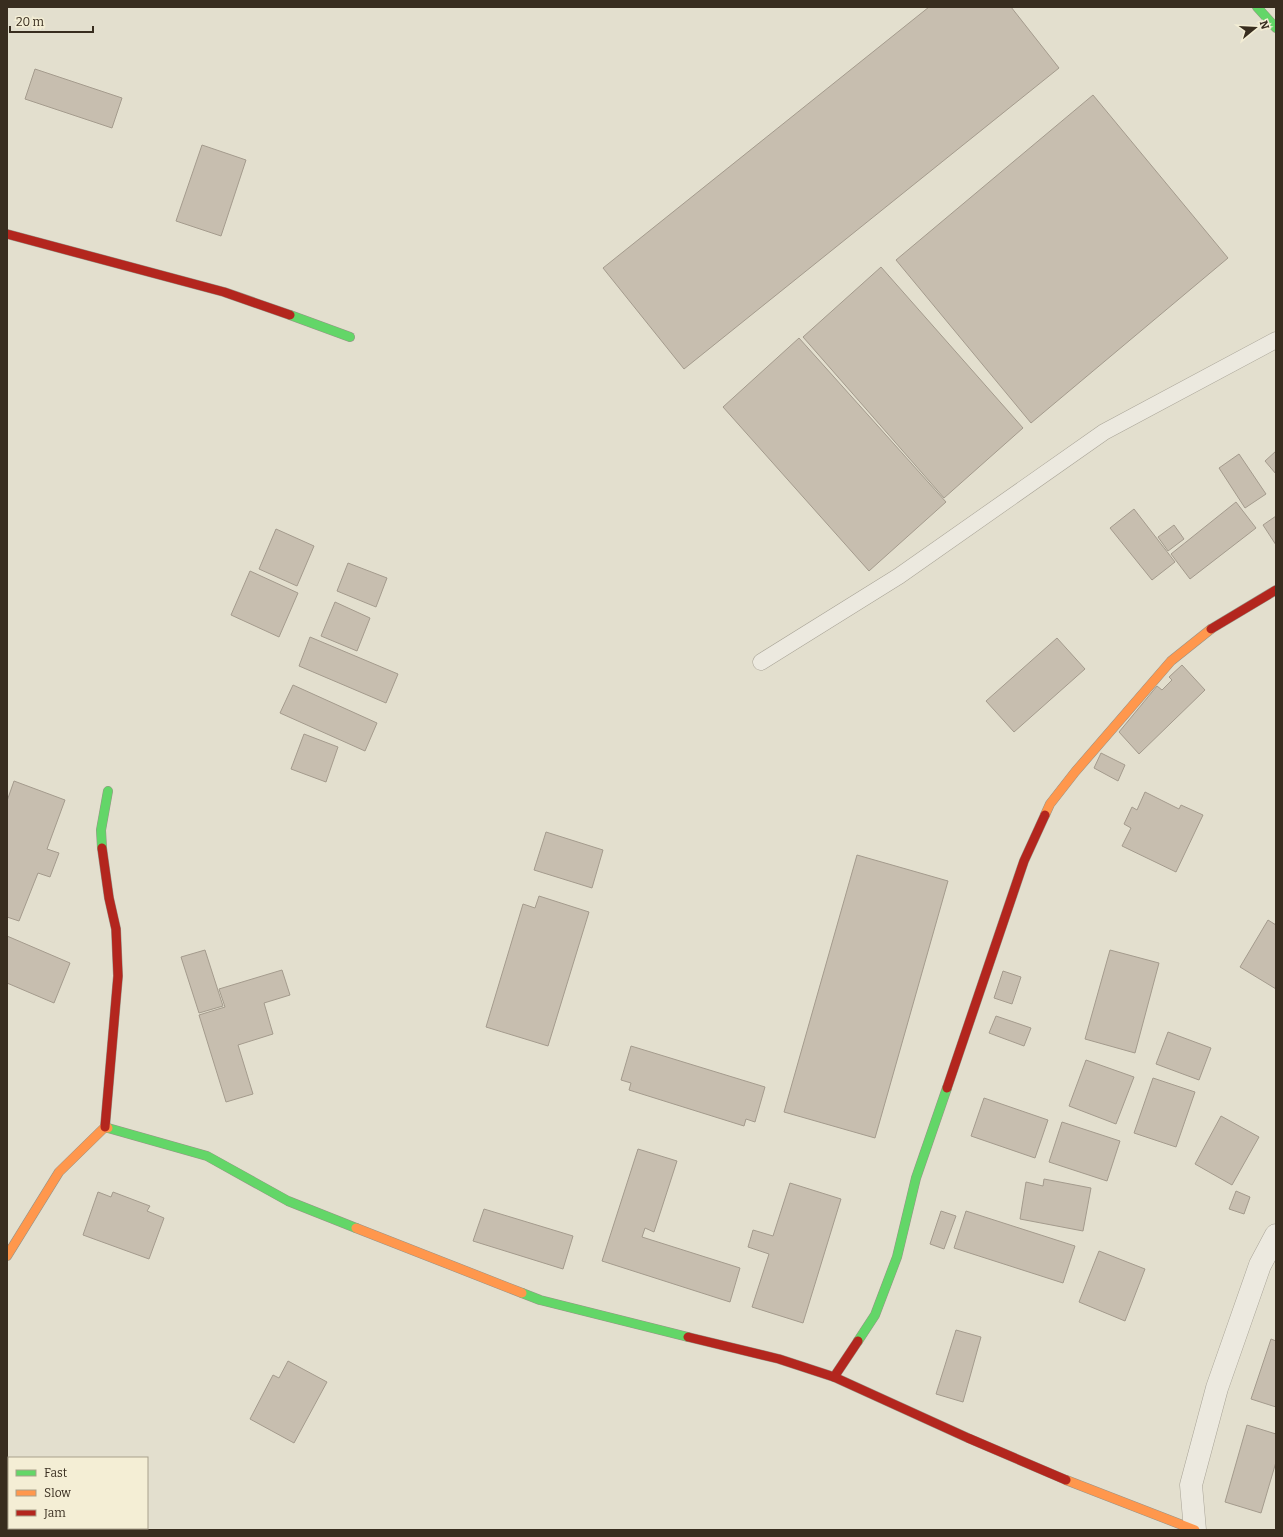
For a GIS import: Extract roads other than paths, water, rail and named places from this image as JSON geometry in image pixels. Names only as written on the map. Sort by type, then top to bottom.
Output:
[{"type":"street","points":[[1257,7],[1276,28]]},
{"type":"street","points":[[7,234],[224,292],[350,337]]},
{"type":"street","points":[[834,1378],[875,1315],[897,1257],[916,1178],[1024,861],[1050,804],[1074,772],[1172,661],[1216,625],[1276,590]]},
{"type":"street","points":[[7,1256],[59,1172],[105,1127],[118,976],[116,929],[108,898],[101,830],[108,791]]},
{"type":"street","points":[[105,1127],[207,1156],[288,1201],[540,1300],[779,1359],[834,1378],[974,1442],[1150,1514],[1195,1530],[1191,1485],[1217,1388],[1268,1268],[1276,1235]]},
{"type":"lane","points":[[761,662],[899,576],[1104,432],[1276,340]]}]
